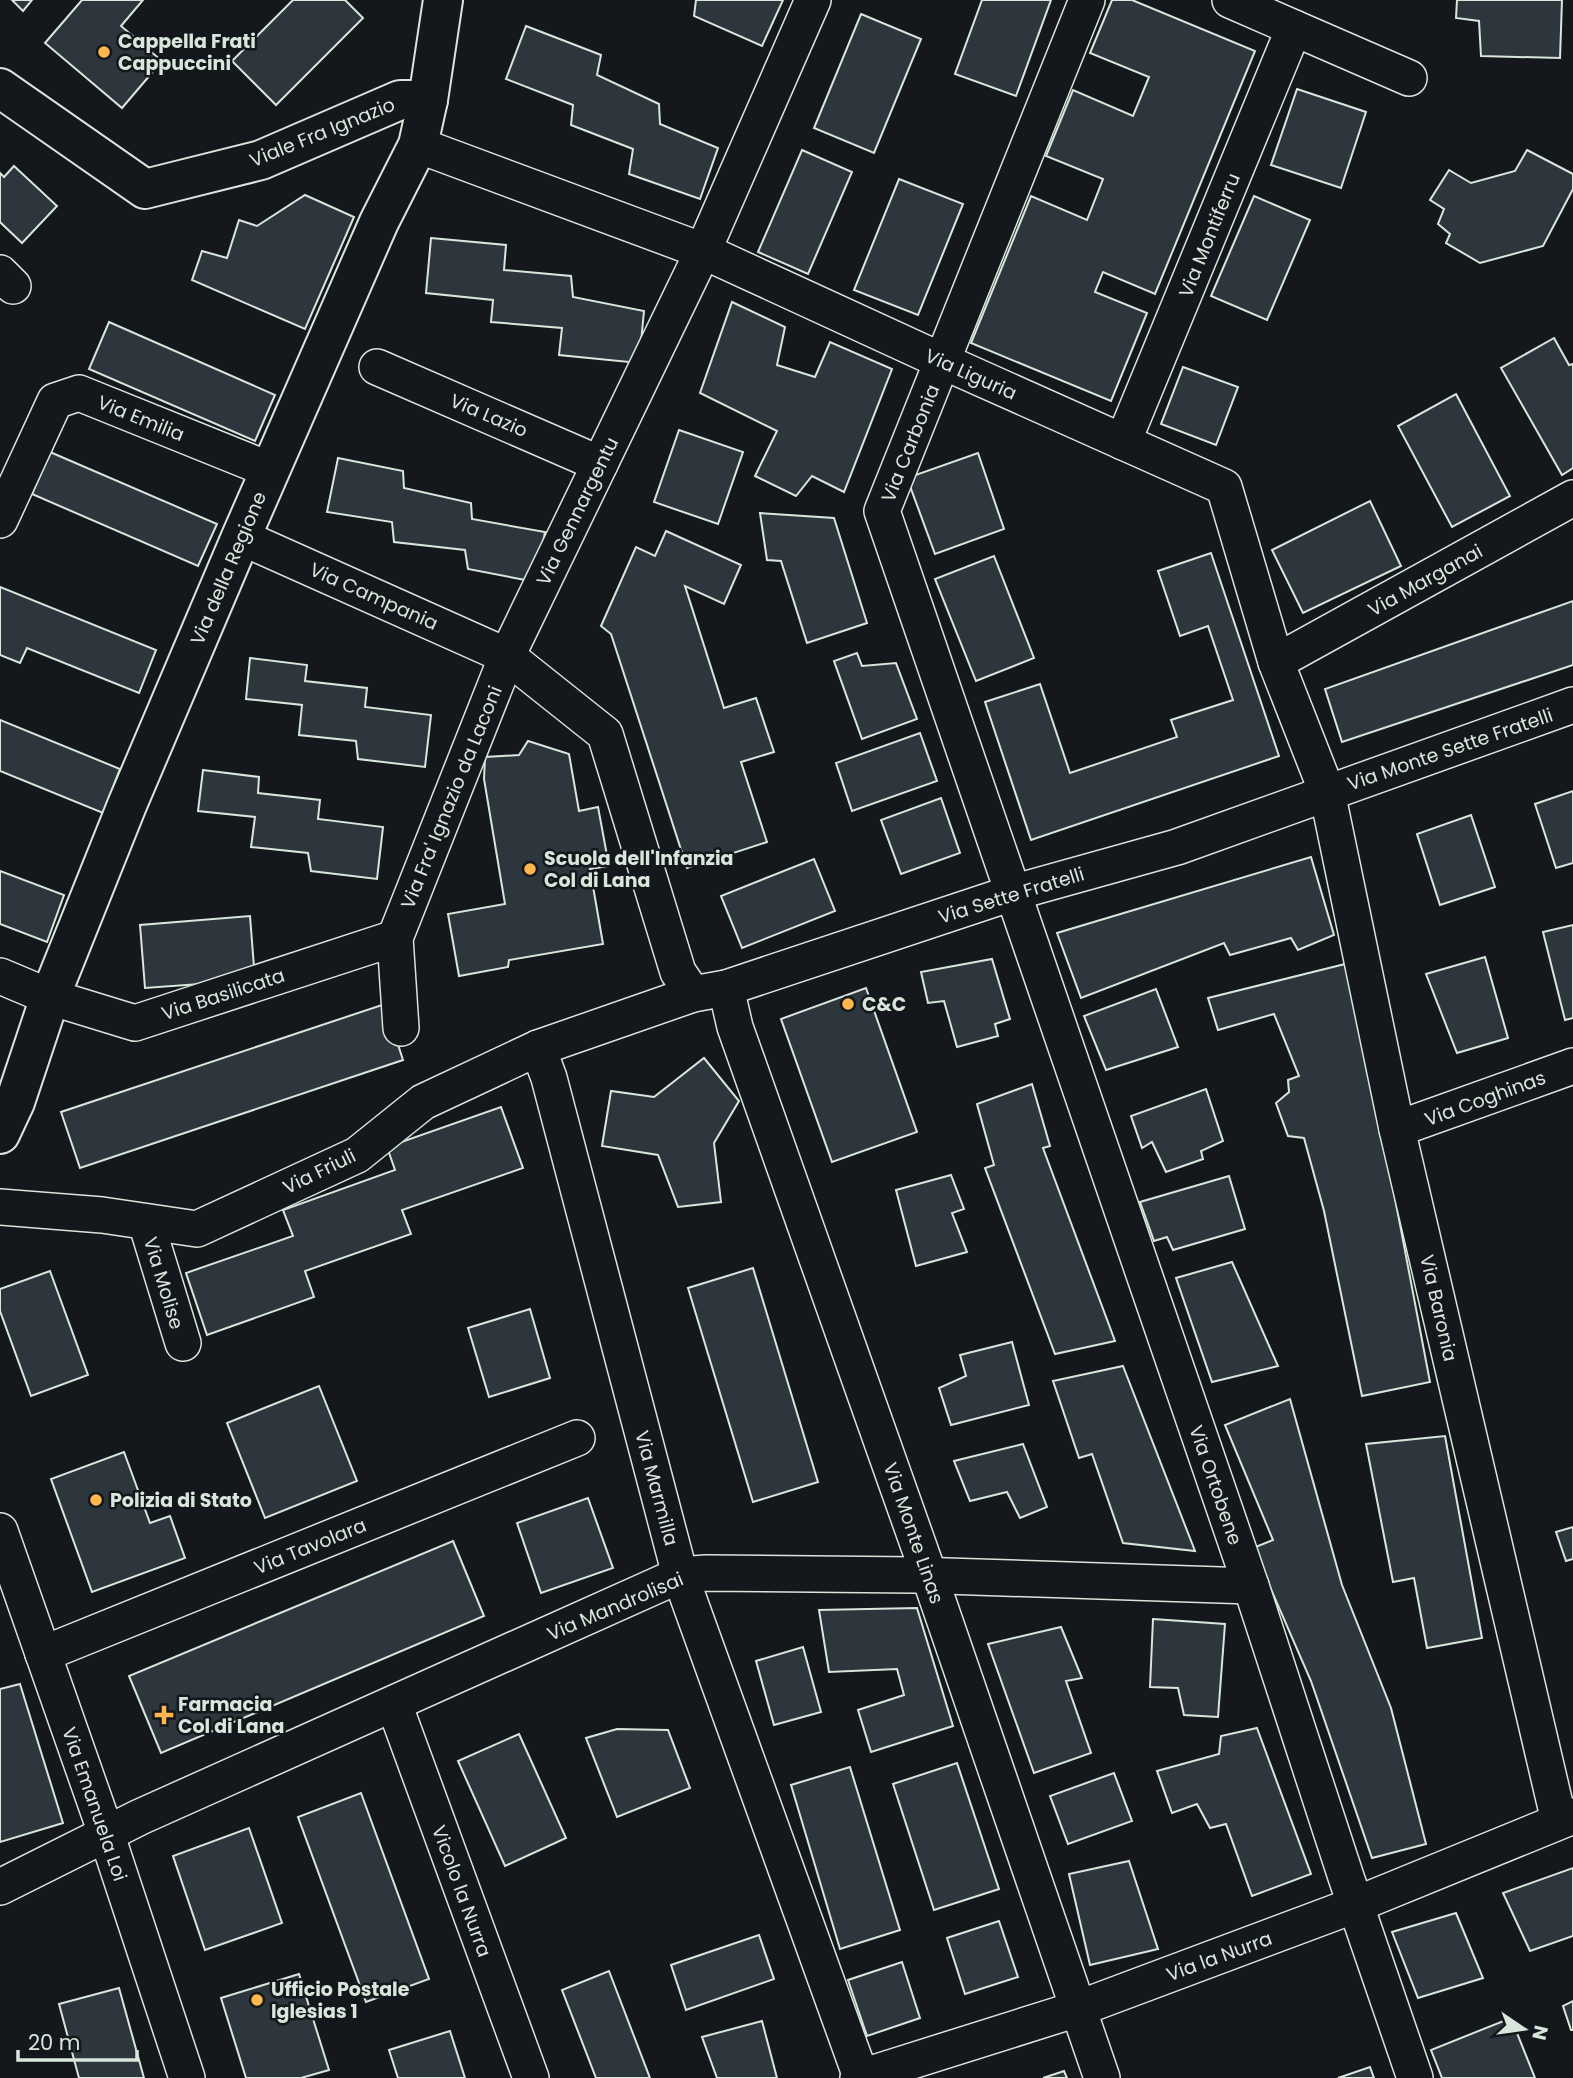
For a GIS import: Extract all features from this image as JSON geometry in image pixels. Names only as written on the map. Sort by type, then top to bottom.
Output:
[{"type":"street","name":"Via della Regione","points":[[0,1133],[15,1102],[50,997],[127,805],[379,222],[418,145],[444,0]]},
{"type":"street","name":"Via Gennargentu","points":[[507,656],[703,251],[813,0]]},
{"type":"street","name":"Via Carbonia","points":[[1012,893],[882,511],[1087,0]]},
{"type":"street","points":[[1230,0],[1409,78]]},
{"type":"street","name":"Via Montiferru","points":[[1123,442],[1294,28]]},
{"type":"street","name":"Viale Fra Ignazio","points":[[0,88],[145,189],[261,160],[400,100],[428,100]]},
{"type":"street","name":"Via Liguria","points":[[418,145],[703,251],[1224,487],[1276,662],[1327,792]]},
{"type":"street","name":"Via Lazio","points":[[377,367],[600,464]]},
{"type":"street","name":"Via Emilia","points":[[0,520],[55,401],[79,393],[270,470]]},
{"type":"street","name":"Via Marganai","points":[[1276,662],[1573,498]]},
{"type":"street","name":"Via Campania","points":[[241,537],[507,656]]},
{"type":"street","points":[[507,656],[605,734],[678,972],[710,991]]},
{"type":"street","name":"Via Fra' Ignazio da Laconi","points":[[395,938],[507,656]]},
{"type":"street","name":"Via Monte Sette Fratelli","points":[[1327,792],[1573,705]]},
{"type":"street","name":"Via Sette Fratelli","points":[[710,991],[1012,893],[1177,847],[1327,792]]},
{"type":"street","name":"Via Baronia","points":[[1327,792],[1397,1129],[1566,1819]]},
{"type":"street","name":"Via Ortobene","points":[[1012,893],[1251,1586],[1355,1905],[1415,2078]]},
{"type":"street","points":[[395,938],[401,1028]]},
{"type":"street","name":"Via Basilicata","points":[[0,976],[50,997],[135,1023],[395,938]]},
{"type":"street","name":"Via Friuli","points":[[0,1207],[102,1215],[197,1229],[356,1155],[424,1102],[538,1048],[710,991]]},
{"type":"street","name":"Via Monte Linas","points":[[710,991],[735,1027],[929,1575],[1102,2078]]},
{"type":"street","name":"Via Marmilla","points":[[538,1048],[680,1575],[860,2077]]},
{"type":"street","name":"Via Coghinas","points":[[1397,1129],[1573,1066]]},
{"type":"street","name":"Via Molise","points":[[146,1222],[183,1343]]},
{"type":"street","name":"Via Tavolara","points":[[43,1654],[577,1438]]},
{"type":"street","name":"Via Emanuela Loi","points":[[0,1531],[106,1833],[187,2078]]},
{"type":"street","name":"Via Mandrolisai","points":[[0,1887],[106,1833],[680,1575],[929,1575],[1251,1586]]},
{"type":"street","name":"Vicolo la Nurra","points":[[394,1704],[531,2078]]},
{"type":"street","name":"Via la Nurra","points":[[860,2077],[1077,2009],[1355,1905],[1566,1819]]},
{"type":"building","points":[[12,0],[32,0],[23,11]]},
{"type":"building","name":"Cappella Frati Cappuccini","points":[[82,0],[143,0],[121,26],[162,61],[122,108],[45,43]]},
{"type":"building","points":[[293,0],[345,0],[363,18],[276,105],[232,61]]},
{"type":"building","points":[[696,0],[783,0],[762,46],[694,16]]},
{"type":"building","points":[[982,0],[1051,0],[1016,96],[955,74]]},
{"type":"building","points":[[1112,0],[1132,0],[1255,51],[1155,294],[1103,272],[1095,292],[1147,313],[1111,401],[971,343],[1031,196],[1087,220],[1103,179],[1046,156],[1073,90],[1133,116],[1149,77],[1090,53]]},
{"type":"building","points":[[1457,0],[1562,0],[1560,58],[1481,56],[1479,21],[1456,18]]},
{"type":"building","points":[[861,14],[921,39],[874,153],[814,128]]},
{"type":"building","points":[[526,26],[601,55],[597,75],[659,104],[660,124],[718,148],[700,199],[629,174],[633,149],[571,125],[573,105],[506,79]]},
{"type":"building","points":[[1297,89],[1366,112],[1341,188],[1271,165]]},
{"type":"building","points":[[802,150],[852,172],[808,274],[758,252]]},
{"type":"building","points":[[1527,150],[1573,174],[1573,189],[1543,246],[1480,263],[1446,243],[1450,234],[1438,224],[1444,209],[1430,200],[1449,170],[1471,183],[1515,171]]},
{"type":"building","points":[[14,166],[57,206],[22,243],[0,222],[0,173],[4,177]]},
{"type":"building","points":[[899,179],[963,204],[918,315],[854,290]]},
{"type":"building","points":[[305,195],[354,217],[305,329],[192,280],[202,251],[227,258],[239,220],[257,226]]},
{"type":"building","points":[[1254,196],[1310,220],[1267,320],[1211,296]]},
{"type":"building","points":[[431,238],[506,245],[504,270],[571,276],[573,297],[644,311],[639,363],[559,355],[562,328],[491,322],[493,300],[426,293]]},
{"type":"building","points":[[732,302],[785,327],[777,365],[815,377],[830,342],[892,369],[844,492],[812,476],[796,496],[755,476],[777,431],[700,393]]},
{"type":"building","points":[[109,322],[275,395],[255,441],[89,369]]},
{"type":"building","points":[[1554,338],[1569,365],[1573,364],[1573,468],[1562,475],[1501,368]]},
{"type":"building","points":[[1183,367],[1238,387],[1216,445],[1161,424]]},
{"type":"building","points":[[1456,394],[1510,496],[1452,527],[1398,426]]},
{"type":"building","points":[[679,430],[743,452],[718,524],[654,502]]},
{"type":"building","points":[[50,452],[217,524],[198,566],[32,494]]},
{"type":"building","points":[[978,453],[1004,529],[935,554],[907,478]]},
{"type":"building","points":[[338,458],[403,471],[404,488],[471,503],[472,519],[545,532],[536,582],[468,569],[465,550],[394,542],[392,522],[327,512]]},
{"type":"building","points":[[1370,501],[1401,566],[1303,613],[1272,550]]},
{"type":"building","points":[[760,513],[834,518],[867,623],[807,643],[781,561],[767,560]]},
{"type":"building","points":[[666,531],[741,565],[724,604],[685,586],[724,708],[756,698],[774,752],[741,762],[767,842],[687,868],[611,634],[601,626],[636,547],[655,556]]},
{"type":"building","points":[[1211,553],[1279,756],[1031,840],[985,702],[1040,684],[1070,773],[1177,737],[1171,720],[1233,700],[1208,626],[1180,636],[1158,571]]},
{"type":"building","points":[[994,556],[1034,658],[976,681],[935,579]]},
{"type":"building","points":[[0,587],[156,650],[139,693],[27,648],[20,663],[0,655]]},
{"type":"building","points":[[1573,601],[1573,665],[1342,742],[1325,689]]},
{"type":"building","points":[[857,653],[862,666],[896,663],[917,719],[862,739],[834,661]]},
{"type":"building","points":[[250,658],[307,665],[305,681],[367,688],[365,707],[431,715],[425,767],[358,759],[356,741],[299,735],[302,705],[246,699]]},
{"type":"building","points":[[0,720],[120,769],[103,813],[0,771]]},
{"type":"building","points":[[920,733],[937,781],[852,811],[836,763]]},
{"type":"building","points":[[528,741],[569,754],[579,811],[598,807],[609,866],[590,869],[603,944],[509,960],[508,967],[459,976],[448,914],[505,904],[484,779],[485,757],[519,755]]},
{"type":"building","points":[[203,770],[259,777],[258,793],[320,800],[318,819],[383,827],[377,879],[311,871],[308,853],[251,847],[255,817],[198,811]]},
{"type":"building","points":[[1573,791],[1573,863],[1556,868],[1535,804]]},
{"type":"building","points":[[941,798],[960,853],[901,874],[881,820]]},
{"type":"building","points":[[1471,815],[1495,887],[1440,905],[1417,834]]},
{"type":"building","points":[[1311,857],[1334,935],[1298,950],[1291,938],[1230,955],[1224,943],[1081,998],[1057,933]]},
{"type":"building","points":[[814,859],[835,911],[742,948],[721,896]]},
{"type":"building","points":[[0,871],[64,895],[47,942],[0,924]]},
{"type":"building","points":[[250,916],[255,980],[145,988],[140,925]]},
{"type":"building","points":[[1573,925],[1573,1018],[1565,1020],[1543,932]]},
{"type":"building","points":[[1485,957],[1508,1038],[1457,1053],[1426,974]]},
{"type":"building","points":[[992,959],[1010,1019],[995,1024],[998,1036],[957,1047],[944,1001],[928,1003],[921,972]]},
{"type":"building","points":[[1345,964],[1394,1193],[1430,1382],[1362,1396],[1324,1211],[1304,1138],[1288,1136],[1276,1103],[1289,1092],[1288,1080],[1299,1076],[1274,1014],[1218,1030],[1208,998]]},
{"type":"building","points":[[866,988],[917,1132],[832,1162],[781,1019]]},
{"type":"building","points":[[1156,989],[1178,1047],[1106,1070],[1084,1016]]},
{"type":"building","points":[[385,1004],[403,1060],[80,1168],[61,1112]]},
{"type":"building","points":[[704,1058],[739,1101],[714,1143],[721,1202],[678,1207],[658,1155],[602,1146],[611,1091],[654,1097]]},
{"type":"building","points":[[1032,1084],[1050,1146],[1043,1148],[1115,1341],[1055,1354],[985,1168],[994,1165],[977,1104]]},
{"type":"building","points":[[1206,1089],[1223,1141],[1201,1151],[1203,1159],[1166,1172],[1152,1142],[1142,1148],[1131,1116]]},
{"type":"building","points":[[501,1107],[523,1168],[402,1210],[411,1234],[305,1271],[314,1297],[207,1335],[186,1273],[293,1236],[283,1210],[395,1170],[387,1147]]},
{"type":"building","points":[[951,1175],[964,1209],[952,1213],[967,1252],[916,1266],[896,1190]]},
{"type":"building","points":[[1229,1176],[1245,1229],[1173,1250],[1167,1237],[1154,1241],[1140,1202]]},
{"type":"building","points":[[1232,1262],[1278,1366],[1212,1382],[1176,1278]]},
{"type":"building","points":[[753,1268],[818,1482],[753,1502],[688,1288]]},
{"type":"building","points":[[50,1271],[88,1375],[31,1396],[0,1311],[0,1289]]},
{"type":"building","points":[[530,1309],[550,1378],[489,1397],[468,1328]]},
{"type":"building","points":[[1012,1342],[1029,1405],[951,1425],[939,1388],[966,1376],[960,1355]]},
{"type":"building","points":[[1123,1366],[1195,1551],[1123,1543],[1092,1454],[1079,1458],[1053,1381]]},
{"type":"building","points":[[319,1386],[357,1481],[265,1518],[227,1423]]},
{"type":"building","points":[[1290,1399],[1342,1585],[1391,1708],[1426,1844],[1372,1858],[1311,1681],[1253,1548],[1273,1540],[1225,1425]]},
{"type":"building","points":[[1445,1436],[1482,1638],[1427,1648],[1414,1578],[1393,1582],[1366,1444]]},
{"type":"building","points":[[1023,1444],[1047,1507],[1020,1518],[1007,1492],[970,1501],[954,1461]]},
{"type":"building","points":[[124,1452],[150,1523],[170,1516],[185,1558],[92,1592],[51,1479]]},
{"type":"building","points":[[588,1498],[613,1568],[541,1593],[517,1523]]},
{"type":"building","points":[[1573,1527],[1573,1559],[1566,1561],[1556,1532]]},
{"type":"building","points":[[453,1541],[484,1616],[161,1753],[129,1676]]},
{"type":"building","points":[[917,1608],[953,1726],[871,1752],[858,1710],[904,1695],[897,1669],[829,1672],[819,1610]]},
{"type":"building","points":[[1153,1619],[1225,1624],[1218,1717],[1184,1715],[1178,1688],[1150,1687]]},
{"type":"building","points":[[1061,1627],[1082,1678],[1066,1681],[1091,1753],[1034,1773],[988,1644]]},
{"type":"building","points":[[803,1647],[821,1712],[774,1725],[756,1661]]},
{"type":"building","points":[[20,1684],[63,1823],[0,1842],[0,1689]]},
{"type":"building","points":[[1257,1728],[1311,1874],[1252,1896],[1226,1824],[1210,1828],[1197,1804],[1172,1813],[1157,1771],[1219,1754],[1221,1736]]},
{"type":"building","points":[[617,1729],[668,1730],[690,1788],[617,1817],[586,1738]]},
{"type":"building","points":[[519,1734],[566,1838],[505,1866],[458,1761]]},
{"type":"building","points":[[957,1763],[999,1889],[934,1910],[893,1784]]},
{"type":"building","points":[[850,1767],[900,1930],[840,1949],[791,1785]]},
{"type":"building","points":[[1114,1773],[1132,1821],[1068,1844],[1050,1796]]},
{"type":"building","points":[[361,1793],[429,1979],[366,2002],[298,1817]]},
{"type":"building","points":[[249,1828],[282,1923],[205,1950],[173,1856]]},
{"type":"building","points":[[1129,1861],[1158,1949],[1090,1965],[1069,1874]]},
{"type":"building","points":[[1573,1868],[1573,1936],[1530,1951],[1503,1893]]},
{"type":"building","points":[[1456,1913],[1483,1978],[1418,1998],[1392,1932]]},
{"type":"building","points":[[999,1921],[1018,1977],[965,1994],[947,1938]]},
{"type":"building","points":[[759,1935],[774,1979],[686,2010],[671,1965]]},
{"type":"building","points":[[902,1962],[920,2018],[867,2036],[848,1980]]},
{"type":"building","points":[[609,1971],[650,2078],[596,2078],[562,1990]]},
{"type":"building","points":[[299,1974],[329,2070],[301,2078],[246,2078],[221,1998]]},
{"type":"building","points":[[119,1988],[144,2078],[79,2078],[59,2004]]},
{"type":"building","points":[[1573,2001],[1573,2030],[1571,2030],[1563,2006]]},
{"type":"building","points":[[1511,2018],[1535,2078],[1442,2078],[1431,2050]]},
{"type":"building","points":[[762,2021],[777,2078],[717,2078],[702,2037]]},
{"type":"building","points":[[450,2031],[465,2078],[398,2078],[389,2050]]},
{"type":"building","points":[[1370,2067],[1374,2078],[1338,2078]]},
{"type":"building","points":[[1064,2071],[1067,2078],[1043,2078]]},
{"type":"place","name":"Cappella Frati Cappuccini","points":[[104,52]]},
{"type":"place","name":"Scuola dell'Infanzia Col di Lana","points":[[530,869]]},
{"type":"place","name":"C&C","points":[[848,1004]]},
{"type":"place","name":"Polizia di Stato","points":[[96,1500]]},
{"type":"place","name":"Farmacia Col di Lana","points":[[164,1715]]},
{"type":"place","name":"Ufficio Postale Iglesias 1","points":[[257,2000]]}]
